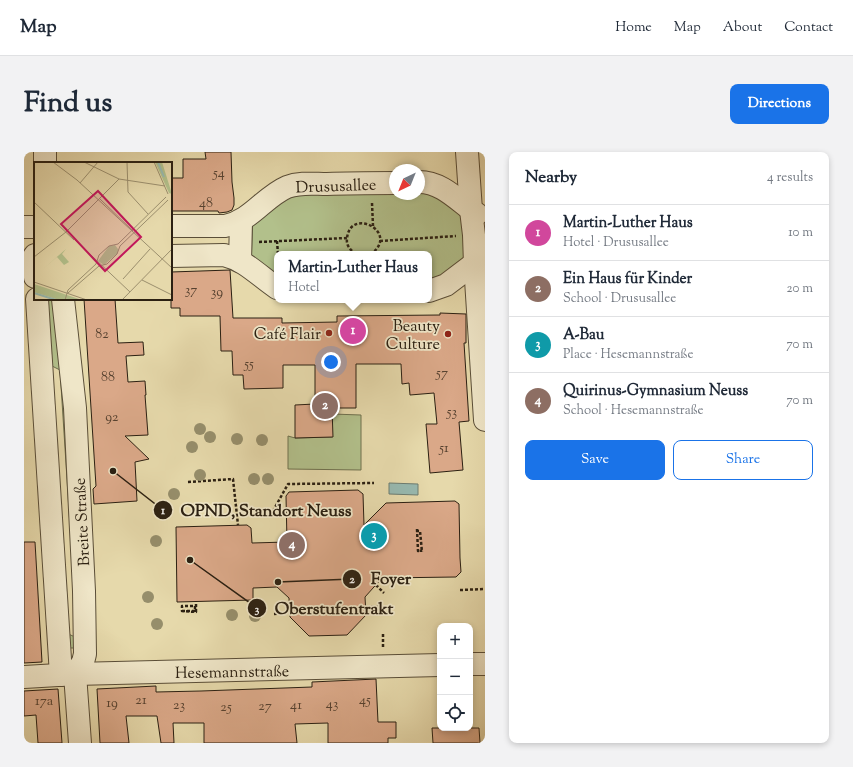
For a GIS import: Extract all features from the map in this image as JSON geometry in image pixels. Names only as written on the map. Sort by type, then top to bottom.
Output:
[{"type":"street","points":[[45,152],[46,162]]},
{"type":"street","points":[[467,152],[477,221],[480,260],[485,420]]},
{"type":"street","name":"Drususallee","points":[[172,226],[225,226],[234,224],[241,221],[275,194],[294,185],[389,182]]},
{"type":"street","points":[[425,183],[440,187],[454,195],[477,221]]},
{"type":"street","points":[[241,221],[240,252],[274,285]]},
{"type":"street","points":[[172,256],[224,255],[240,252]]},
{"type":"street","points":[[432,290],[446,284],[480,260]]},
{"type":"street","name":"Breite Straße","points":[[37,300],[68,675],[80,743]]},
{"type":"street","name":"Breite Straße","points":[[63,300],[75,408],[84,591],[85,654],[83,662],[68,675]]},
{"type":"street","points":[[473,664],[485,664]]},
{"type":"street","name":"Hesemannstraße","points":[[24,677],[437,665]]},
{"type":"path","points":[[372,183],[373,226],[379,235],[380,241],[379,246],[374,251]]},
{"type":"path","points":[[380,241],[477,221]]},
{"type":"path","points":[[352,251],[349,248],[347,238],[350,229],[364,223],[373,226]]},
{"type":"path","points":[[240,252],[277,241],[347,238]]},
{"type":"path","points":[[277,241],[278,251]]},
{"type":"path","points":[[188,482],[233,479],[238,525]]},
{"type":"path","points":[[273,511],[288,484],[374,483]]},
{"type":"path","points":[[421,552],[421,548],[418,548],[417,531],[418,551],[421,550],[421,552]]},
{"type":"path","points":[[376,585],[384,593]]},
{"type":"path","points":[[460,590],[485,590]]},
{"type":"path","points":[[182,611],[195,611],[196,602],[196,612],[182,611],[182,606],[195,606]]},
{"type":"path","points":[[366,608],[383,607]]},
{"type":"path","points":[[274,614],[290,613]]},
{"type":"path","points":[[382,634],[382,643]]},
{"type":"green space","points":[[425,186],[467,211],[470,262],[432,288],[432,251],[274,251],[274,283],[251,266],[253,214],[287,189],[389,193],[389,200],[425,200]]},
{"type":"green space","points":[[44,300],[52,300],[68,399],[77,572],[76,648],[64,648],[64,632],[75,637],[73,573],[60,370],[48,364]]},
{"type":"green space","points":[[332,414],[361,415],[361,470],[288,469],[288,436],[295,438],[332,437]]},
{"type":"water","points":[[389,483],[418,484],[418,495],[389,494]]},
{"type":"building","points":[[205,152],[231,152],[234,198],[232,210],[219,213],[218,211],[172,211],[172,178],[183,178],[183,159],[206,159]]},
{"type":"building","points":[[230,270],[233,318],[282,318],[282,323],[337,322],[337,316],[440,315],[440,313],[466,314],[466,343],[464,343],[469,421],[459,422],[463,470],[430,473],[426,424],[437,424],[434,393],[410,395],[409,383],[402,384],[401,364],[356,364],[356,408],[332,408],[333,437],[295,438],[295,405],[315,404],[315,365],[283,365],[283,388],[244,389],[243,375],[233,375],[232,351],[221,351],[220,316],[180,316],[180,308],[171,308],[172,272]]},
{"type":"building","points":[[84,300],[115,300],[118,343],[143,342],[144,355],[126,356],[128,382],[145,381],[148,435],[125,436],[149,459],[135,462],[137,501],[94,504],[93,489],[96,486]]},
{"type":"building","points":[[358,490],[363,494],[364,525],[386,503],[455,501],[459,504],[461,572],[456,577],[382,578],[365,597],[366,615],[347,635],[309,636],[290,617],[289,598],[277,587],[253,588],[253,600],[177,602],[176,527],[247,525],[251,528],[252,543],[287,542],[286,496],[289,492]]},
{"type":"building","points":[[24,542],[35,542],[42,662],[24,663]]},
{"type":"building","points":[[376,679],[378,722],[396,722],[396,738],[388,738],[388,743],[328,743],[328,723],[295,724],[297,743],[204,743],[204,723],[173,723],[174,743],[161,743],[157,716],[126,716],[129,743],[100,743],[97,689],[156,686],[156,692],[201,691],[312,687],[312,682]]},
{"type":"building","points":[[58,689],[62,743],[38,743],[36,715],[24,716],[24,691]]},
{"type":"building","points":[[432,728],[437,728],[437,731],[473,731],[473,728],[479,728],[480,743],[433,743]]},
{"type":"place","name":"Martin-Luther Haus","points":[[353,331]]},
{"type":"place","name":"Café Flair","points":[[329,333]]},
{"type":"place","name":"Beauty Culture","points":[[448,334]]},
{"type":"place","name":"Ein Haus für Kinder","points":[[325,406]]},
{"type":"place","name":"OPND, Standort Neuss","points":[[113,471]]},
{"type":"place","name":"A-Bau","points":[[374,536]]},
{"type":"place","name":"Quirinus-Gymnasium Neuss","points":[[292,545]]},
{"type":"place","name":"Oberstufentrakt","points":[[190,560]]},
{"type":"place","name":"Foyer","points":[[278,582]]}]
